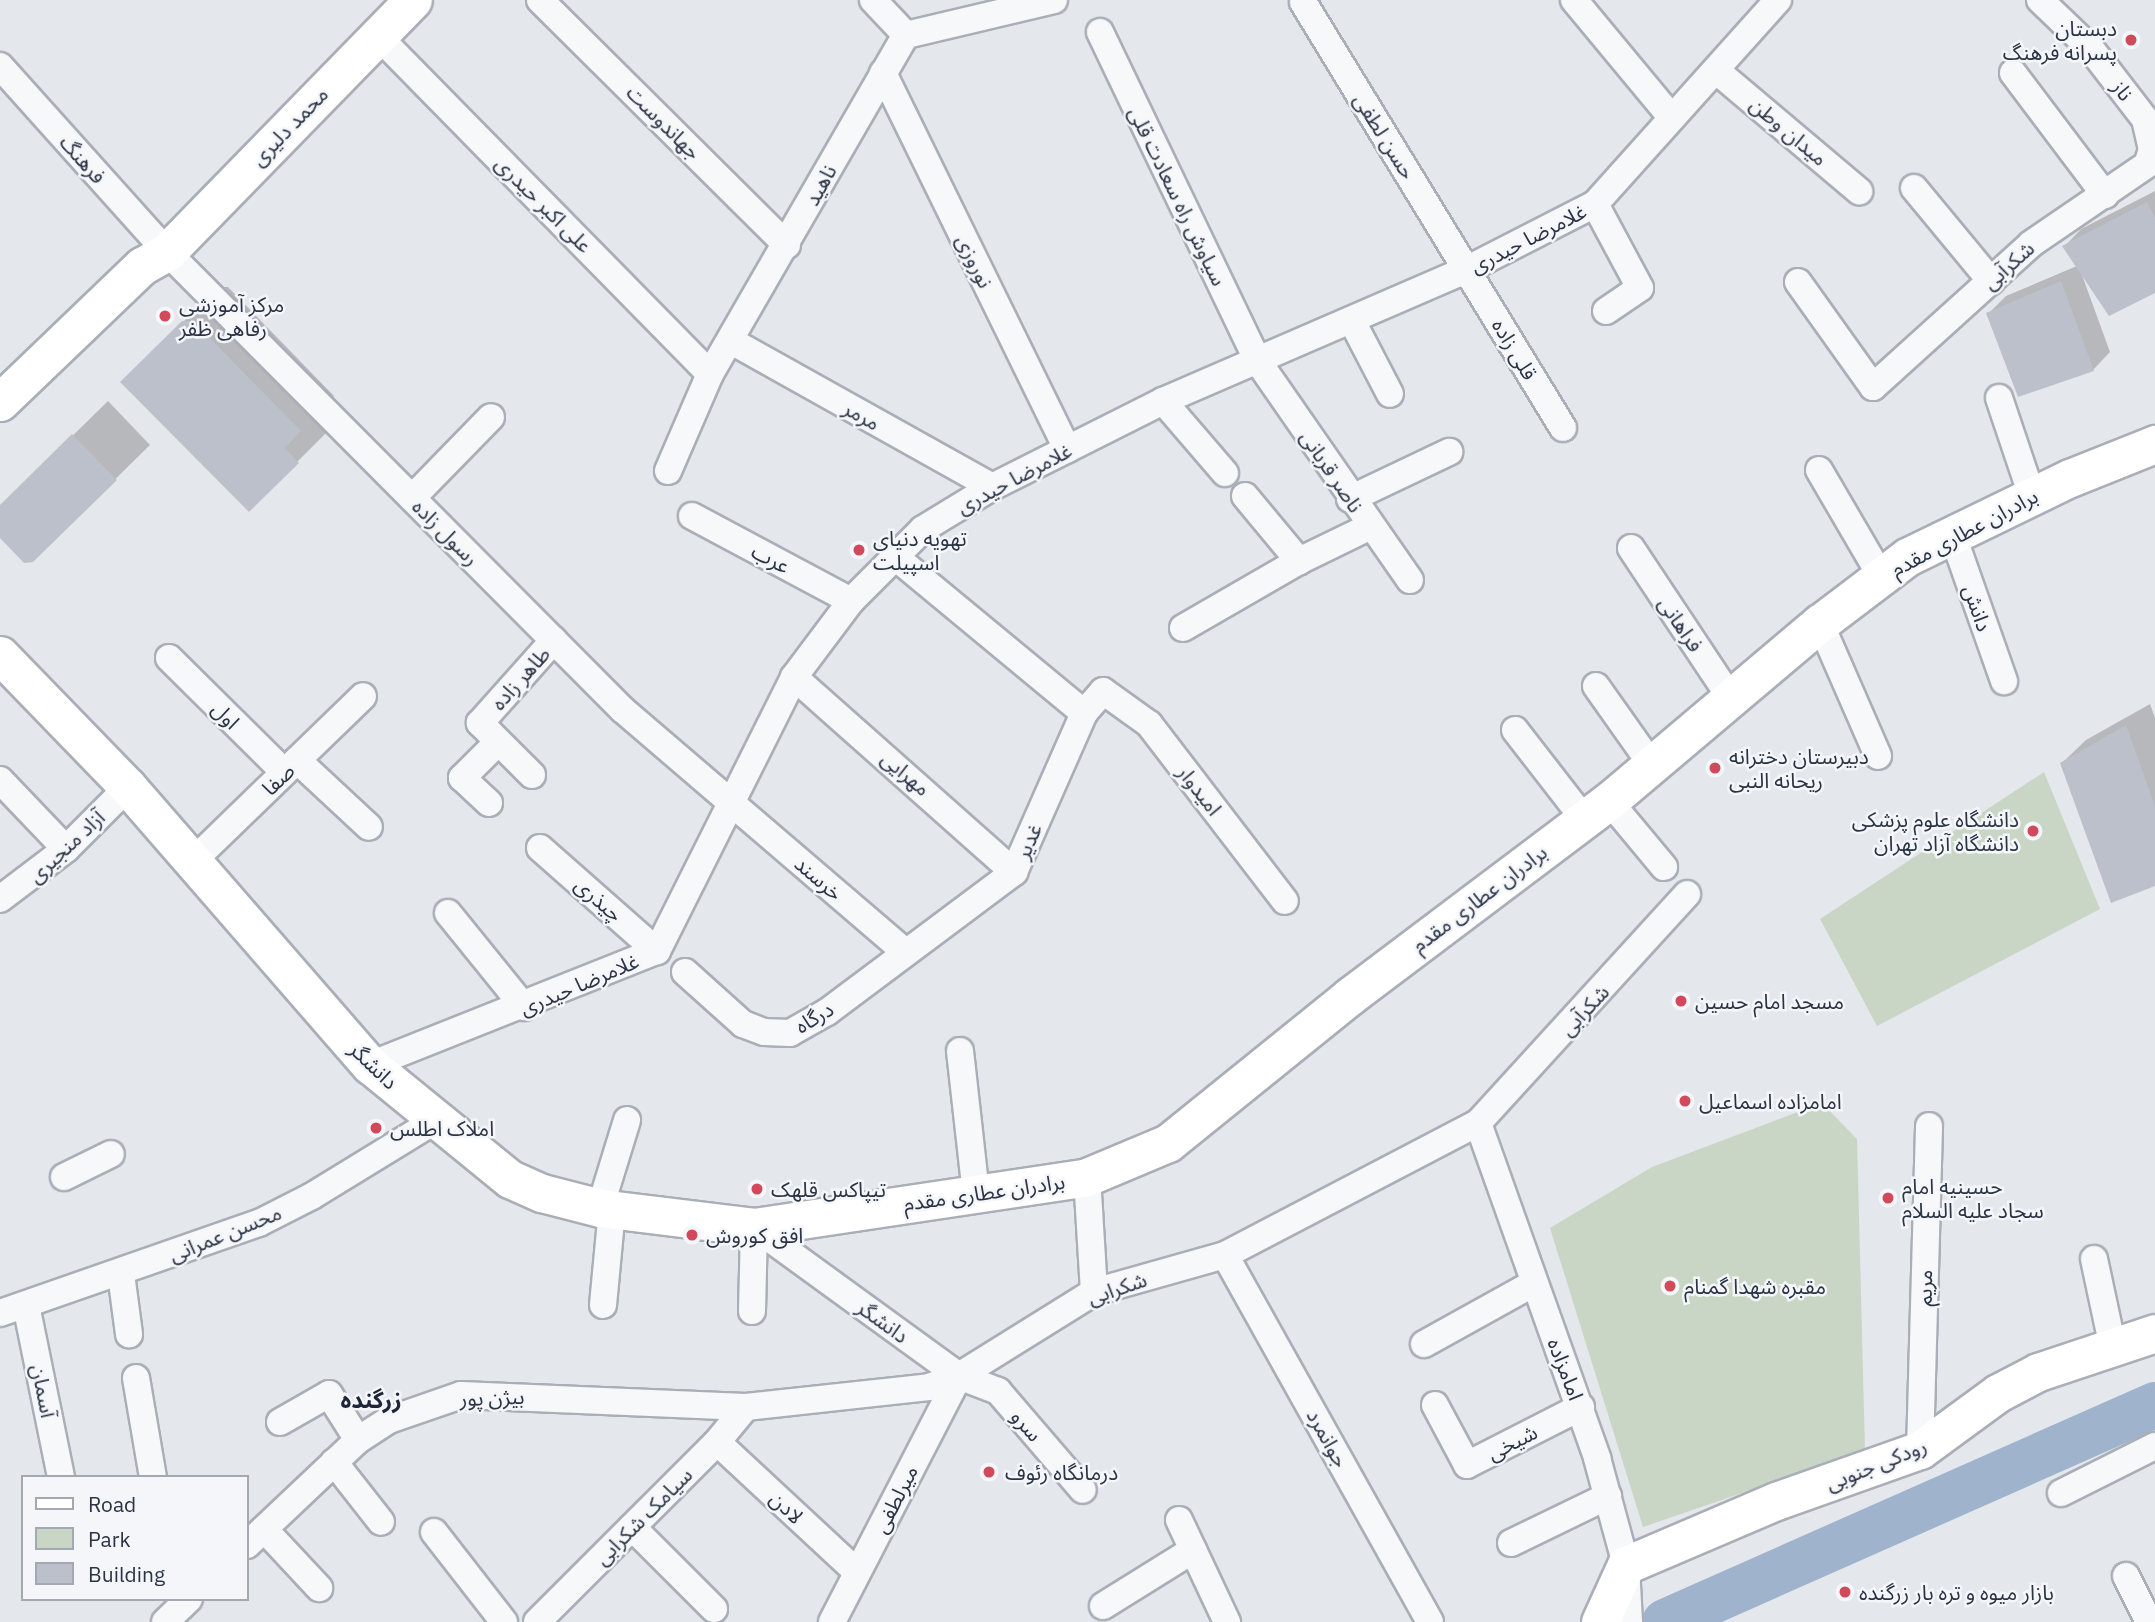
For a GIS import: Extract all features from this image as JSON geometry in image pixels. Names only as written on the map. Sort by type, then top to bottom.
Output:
[{"type":"street","name":"محمد دلیری","points":[[0,401],[142,266],[167,252],[413,0]]},
{"type":"street","name":"جهاندوست","points":[[540,0],[787,245]]},
{"type":"street","points":[[873,0],[906,34],[1054,0]]},
{"type":"street","points":[[1574,0],[1671,118]]},
{"type":"street","name":"غلامرضا حیدری","points":[[370,1065],[524,1007],[657,951],[733,804],[794,677],[850,601],[893,555],[923,529],[992,487],[1163,401],[1468,270],[1595,204],[1671,118],[1718,72],[1777,0]]},
{"type":"street","name":"ناز","points":[[2040,0],[2091,49],[2145,119],[2152,149],[2151,160]]},
{"type":"street","name":"حسن لطفی","points":[[1303,2],[1468,270]]},
{"type":"street","name":"سیاوش راه سعادت قلی","points":[[1100,32],[1256,360]]},
{"type":"street","name":"علی اکبر حیدری","points":[[377,34],[710,374]]},
{"type":"street","name":"ناهید","points":[[668,471],[710,374],[733,342],[906,34]]},
{"type":"street","name":"فرهنگ","points":[[0,66],[167,252]]},
{"type":"street","name":"میدان وطن","points":[[1718,72],[1859,191]]},
{"type":"street","name":"نوروزی","points":[[883,73],[1067,449]]},
{"type":"street","points":[[2013,73],[2105,195]]},
{"type":"street","name":"شکرآبی","points":[[1798,282],[1873,387],[2040,237],[2105,195],[2151,160]]},
{"type":"street","points":[[1914,188],[1991,281]]},
{"type":"street","points":[[1595,204],[1640,288],[1606,311]]},
{"type":"street","name":"محمد دلیری","points":[[0,429],[159,278],[167,252]]},
{"type":"street","name":"رسول زاده","points":[[167,252],[623,710],[733,804]]},
{"type":"street","name":"قلی زاده","points":[[1468,270],[1563,428]]},
{"type":"street","points":[[1352,321],[1390,394]]},
{"type":"street","name":"مرمر","points":[[733,342],[992,487]]},
{"type":"street","name":"ناصر قربانی","points":[[1256,360],[1369,527],[1410,580]]},
{"type":"street","points":[[1999,398],[2032,496]]},
{"type":"street","points":[[1163,401],[1225,473]]},
{"type":"street","points":[[412,498],[491,417]]},
{"type":"street","name":"برادران عطاری مقدم","points":[[754,1227],[1087,1177],[1168,1143],[1350,996],[1597,810],[1819,623],[1907,557],[2032,496],[2155,444]]},
{"type":"street","points":[[1350,499],[1449,452]]},
{"type":"street","points":[[1819,470],[1881,576]]},
{"type":"street","points":[[1245,496],[1299,561]]},
{"type":"street","name":"عرب","points":[[692,516],[850,601]]},
{"type":"street","points":[[1184,628],[1299,561],[1369,527]]},
{"type":"street","name":"دانش","points":[[1953,536],[2004,681]]},
{"type":"street","name":"فراهانی","points":[[1631,548],[1732,699]]},
{"type":"street","points":[[893,555],[1084,713]]},
{"type":"street","points":[[1819,623],[1878,756]]},
{"type":"street","name":"طاهر زاده","points":[[532,775],[480,723],[554,640]]},
{"type":"street","name":"دانشگر","points":[[0,655],[128,788],[370,1065],[510,1179],[542,1193],[606,1209],[754,1227],[959,1376]]},
{"type":"street","name":"اول","points":[[169,658],[290,766],[369,827]]},
{"type":"street","name":"مهرایی","points":[[794,677],[1014,872]]},
{"type":"street","points":[[1596,686],[1652,765]]},
{"type":"street","name":"غدیر","points":[[905,952],[1014,872],[1084,713],[1103,691]]},
{"type":"street","name":"امیدوار","points":[[1103,691],[1149,724],[1284,901]]},
{"type":"street","name":"صفا","points":[[192,862],[363,696]]},
{"type":"street","points":[[1515,730],[1597,810],[1664,867]]},
{"type":"street","points":[[489,803],[463,778],[498,742]]},
{"type":"street","points":[[0,780],[66,849]]},
{"type":"street","name":"آزاد منجیری","points":[[0,899],[66,849],[128,788]]},
{"type":"street","name":"خرسند","points":[[733,804],[905,952]]},
{"type":"street","name":"چیذری","points":[[540,848],[657,951]]},
{"type":"street","name":"شکرآبی","points":[[1478,1123],[1687,894]]},
{"type":"street","points":[[448,913],[524,1007]]},
{"type":"street","name":"درگاه","points":[[685,972],[743,1024],[764,1032],[790,1033],[827,1012],[905,952]]},
{"type":"street","points":[[960,1051],[976,1193]]},
{"type":"street","points":[[603,1305],[606,1209],[627,1120]]},
{"type":"street","name":"محسن عمرانی","points":[[7,1306],[121,1274],[259,1223],[436,1121]]},
{"type":"street","name":"شکرابی","points":[[746,1407],[929,1387],[959,1376],[1094,1292],[1225,1255],[1478,1123]]},
{"type":"street","name":"امامزاده","points":[[1478,1123],[1581,1408],[1608,1496],[1626,1565],[1629,1622]]},
{"type":"street","name":"مریم","points":[[1920,1450],[1929,1126]]},
{"type":"street","points":[[64,1177],[111,1154]]},
{"type":"street","points":[[1087,1177],[1094,1292]]},
{"type":"street","points":[[752,1311],[754,1227]]},
{"type":"street","name":"جوانمرد","points":[[1225,1255],[1430,1622]]},
{"type":"street","points":[[2094,1259],[2113,1348]]},
{"type":"street","points":[[121,1274],[129,1334]]},
{"type":"street","points":[[1424,1344],[1534,1283]]},
{"type":"street","name":"آسمان","points":[[7,1306],[60,1475]]},
{"type":"street","name":"رودکی جنوبی","points":[[1626,1565],[1776,1502],[1920,1450],[2008,1388],[2038,1372],[2155,1333]]},
{"type":"street","name":"سرو","points":[[959,1376],[998,1391],[1083,1490]]},
{"type":"street","name":"میرلطفی","points":[[832,1622],[959,1376]]},
{"type":"street","points":[[136,1378],[153,1475]]},
{"type":"street","points":[[280,1422],[329,1394],[358,1440]]},
{"type":"street","name":"بیژن پور","points":[[255,1537],[358,1440],[389,1420],[461,1395],[746,1407]]},
{"type":"street","name":"شیخی","points":[[1435,1405],[1466,1465],[1581,1408]]},
{"type":"street","name":"سیامک شکرابی","points":[[537,1622],[717,1442],[746,1407]]},
{"type":"street","name":"لادن","points":[[717,1442],[857,1572]]},
{"type":"street","points":[[2061,1493],[2155,1446]]},
{"type":"street","points":[[334,1462],[381,1522]]},
{"type":"street","points":[[1511,1544],[1608,1496]]},
{"type":"street","points":[[1179,1520],[1227,1622]]},
{"type":"street","points":[[632,1527],[714,1609]]},
{"type":"street","points":[[433,1532],[504,1622]]},
{"type":"street","points":[[255,1537],[319,1588]]},
{"type":"street","points":[[1103,1606],[1193,1550]]},
{"type":"street","points":[[1600,1622],[1626,1565]]},
{"type":"street","points":[[2126,1576],[2149,1622]]},
{"type":"street","points":[[165,1622],[187,1601]]},
{"type":"green space","points":[[2044,772],[2100,909],[1877,1026],[1820,919]]},
{"type":"green space","points":[[1822,1103],[1857,1139],[1865,1451],[1643,1527],[1550,1228],[1652,1167]]},
{"type":"building","points":[[2147,202],[2155,218],[2155,293],[2109,316],[2062,246]]},
{"type":"building","points":[[2061,281],[2094,371],[2018,397],[1986,313]]},
{"type":"building","points":[[182,321],[193,321],[301,431],[285,448],[299,463],[249,512],[120,382]]},
{"type":"building","points":[[72,434],[117,480],[33,562],[24,563],[0,538],[0,505]]},
{"type":"building","points":[[2126,725],[2155,806],[2155,886],[2111,903],[2060,763]]},
{"type":"waterway","points":[[1665,1622],[2155,1405]]},
{"type":"place","name":"دبستان پسرانه فرهنگ","points":[[2131,40]]},
{"type":"place","name":"مرکز آموزشی رفاهی ظفر","points":[[165,316]]},
{"type":"place","name":"تهویه دنیای اسپیلت","points":[[859,550]]},
{"type":"place","name":"دبیرستان دخترانه ریحانه النبی","points":[[1715,768]]},
{"type":"place","name":"دانشگاه علوم پزشکی دانشگاه آزاد تهران","points":[[2033,831]]},
{"type":"place","name":"مسجد امام حسین","points":[[1681,1001]]},
{"type":"place","name":"امامزاده اسماعیل","points":[[1685,1101]]},
{"type":"place","name":"املاک اطلس","points":[[376,1128]]},
{"type":"place","name":"تیپاکس قلهک","points":[[757,1189]]},
{"type":"place","name":"حسینیه امام سجاد علیه السلام","points":[[1888,1198]]},
{"type":"place","name":"افق کوروش","points":[[692,1235]]},
{"type":"place","name":"مقبره شهدا گمنام","points":[[1670,1286]]},
{"type":"place","name":"درمانگاه رئوف","points":[[989,1472]]},
{"type":"place","name":"بازار میوه و تره بار زرگنده","points":[[1845,1592]]},
{"type":"district","name":"زرگنده","points":[[371,1399]]}]
